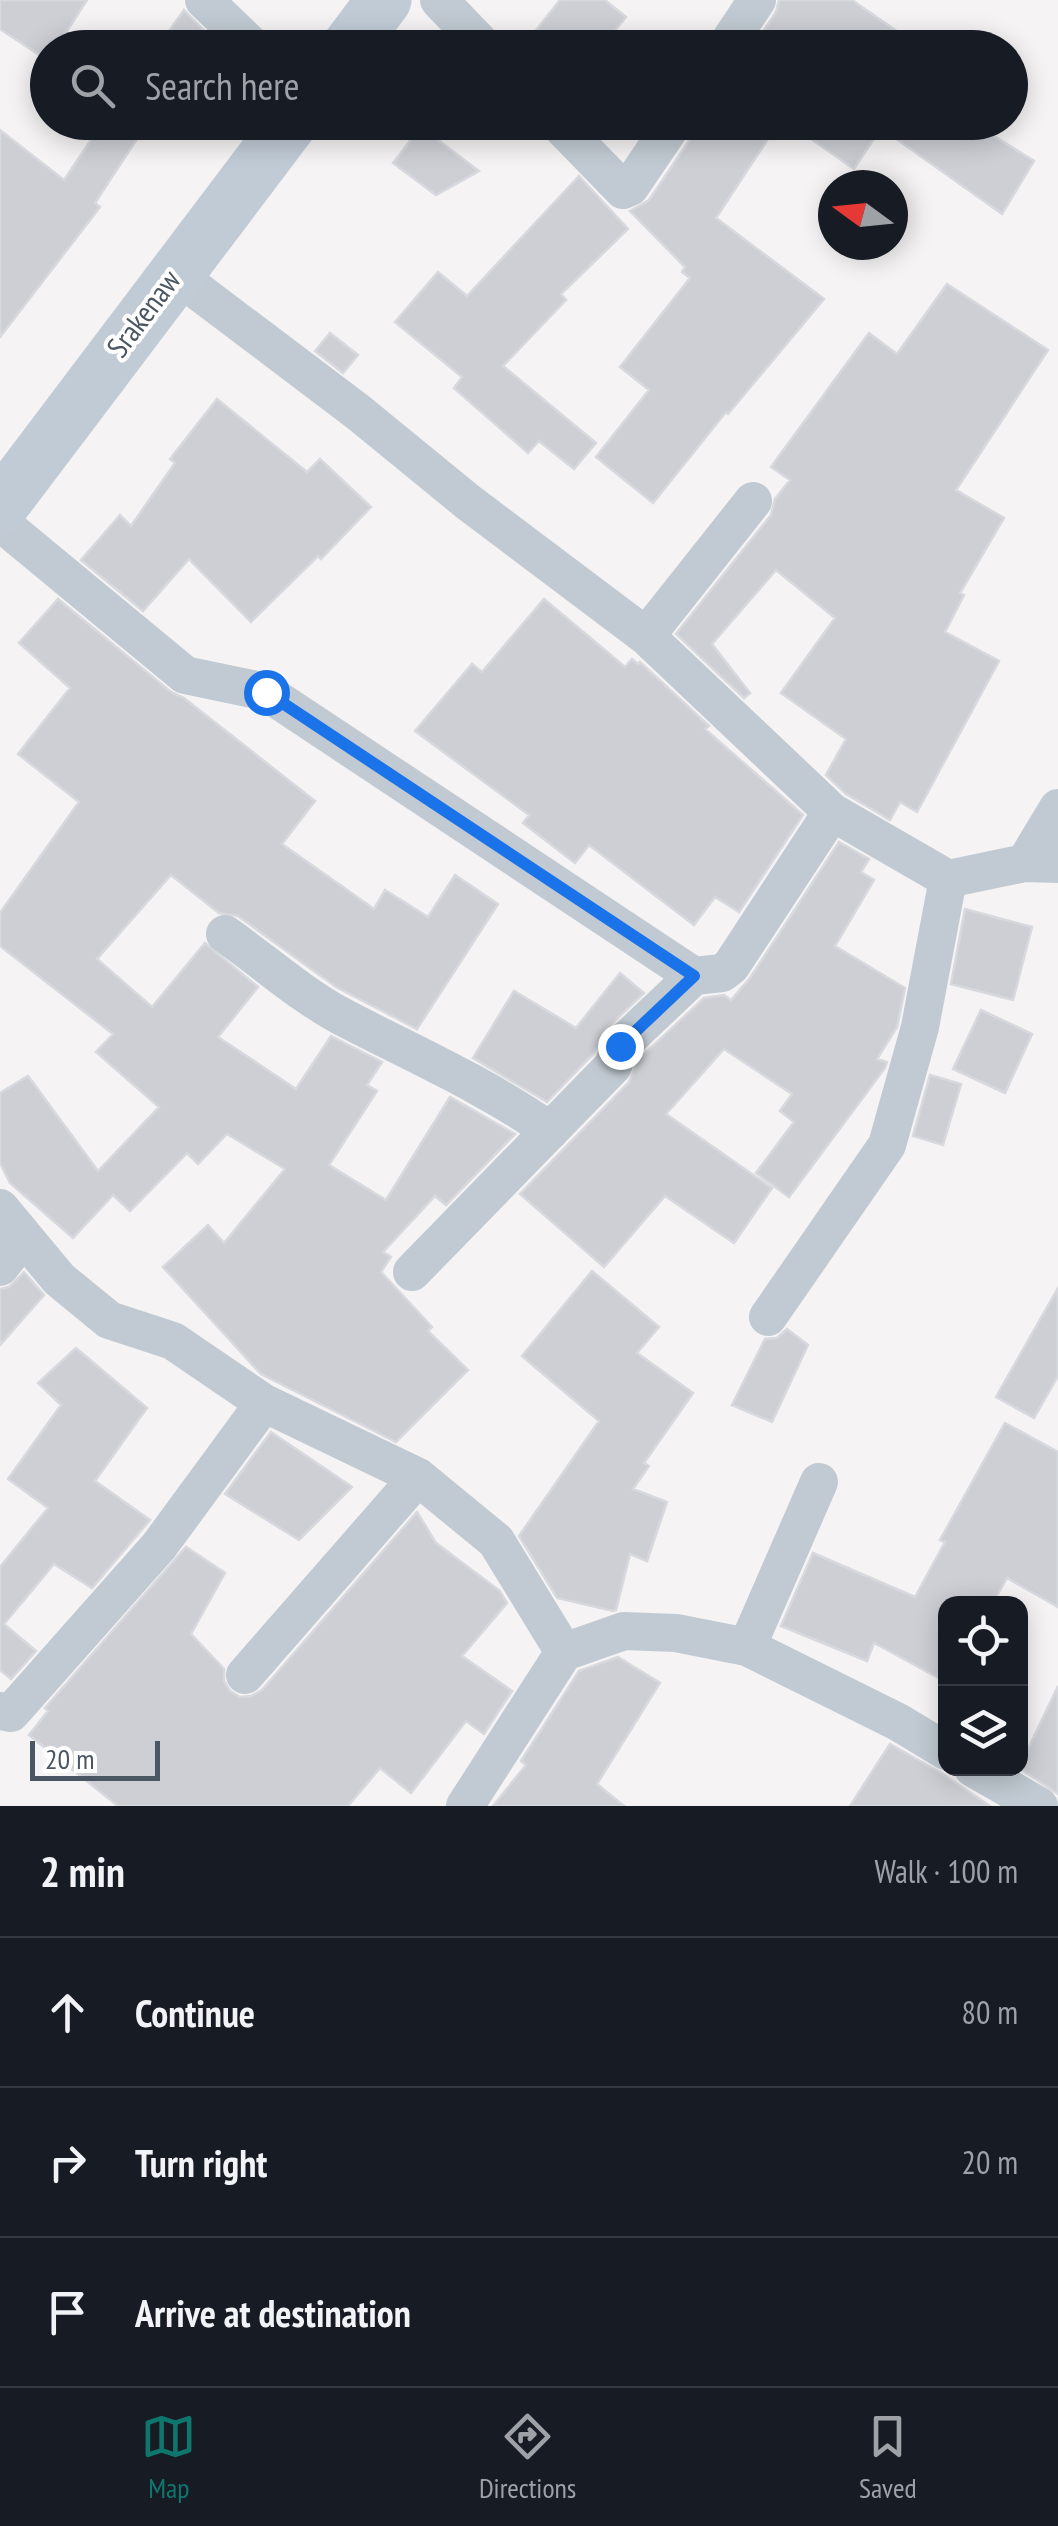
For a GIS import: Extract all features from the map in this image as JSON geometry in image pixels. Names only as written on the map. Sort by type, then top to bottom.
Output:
[{"type":"main road","points":[[362,30],[384,0]]},
{"type":"main road","name":"Srakenaw","points":[[0,507],[276,140]]},
{"type":"street","points":[[204,0],[235,30]]},
{"type":"street","points":[[439,0],[468,30]]},
{"type":"street","points":[[737,30],[757,0]]},
{"type":"street","points":[[574,140],[623,190],[630,187],[662,140]]},
{"type":"street","points":[[174,273],[646,636],[832,812],[948,879],[1042,863],[1058,808]]},
{"type":"street","points":[[646,636],[753,501]]},
{"type":"street","points":[[0,522],[184,676],[266,692],[694,976]]},
{"type":"street","points":[[412,1272],[613,1066],[620,1046],[694,976],[722,973],[732,966],[832,812]]},
{"type":"street","points":[[768,1317],[887,1144],[920,1027],[948,879]]},
{"type":"street","points":[[225,934],[335,1013],[449,1069],[513,1105],[550,1132]]},
{"type":"street","points":[[0,1208],[11,1253],[59,1280],[108,1320],[173,1341],[264,1403],[418,1477],[496,1541],[564,1652]]},
{"type":"street","points":[[0,1711],[11,1713],[159,1546],[264,1403]]},
{"type":"street","points":[[245,1675],[418,1477]]},
{"type":"street","points":[[747,1647],[820,1482]]},
{"type":"street","points":[[465,1806],[564,1652],[624,1631],[676,1633],[747,1647],[898,1722],[938,1746]]},
{"type":"street","points":[[988,1776],[1039,1806]]},
{"type":"building","points":[[0,0],[87,0],[68,30],[30,30],[30,49],[0,29]]},
{"type":"building","points":[[560,0],[605,0],[626,17],[616,30],[536,30]]},
{"type":"building","points":[[779,0],[852,0],[895,30],[764,30]]},
{"type":"building","points":[[184,10],[203,30],[170,30]]},
{"type":"building","points":[[0,130],[64,180],[91,140],[136,140],[95,203],[100,207],[0,337]]},
{"type":"building","points":[[411,140],[438,140],[479,171],[436,195],[393,163]]},
{"type":"building","points":[[690,140],[767,140],[716,218],[824,299],[653,503],[596,457],[649,390],[620,367],[690,278],[682,272],[685,267],[630,211],[649,200]]},
{"type":"building","points":[[813,140],[873,140],[854,169]]},
{"type":"building","points":[[898,140],[1001,140],[1034,161],[1002,214]]},
{"type":"building","points":[[579,176],[628,229],[561,294],[566,300],[503,366],[596,443],[574,469],[539,441],[528,453],[454,388],[462,377],[395,322],[438,272],[467,296]]},
{"type":"building","points":[[947,284],[1048,350],[956,490],[1004,518],[960,593],[964,595],[945,632],[999,661],[917,812],[900,802],[890,820],[846,794],[826,775],[846,739],[781,693],[835,618],[776,570],[712,644],[750,693],[744,698],[676,634],[771,515],[775,499],[790,480],[771,467],[869,333],[897,354]]},
{"type":"building","points":[[330,333],[358,355],[343,373],[315,351]]},
{"type":"building","points":[[217,399],[307,472],[320,459],[371,507],[251,622],[189,559],[143,611],[81,560],[120,515],[131,526],[175,463],[170,459]]},
{"type":"building","points":[[58,599],[171,692],[184,698],[315,801],[282,844],[374,909],[385,890],[428,917],[455,875],[498,904],[417,1029],[336,987],[238,916],[219,913],[171,875],[97,959],[152,1007],[205,943],[258,987],[218,1037],[296,1089],[331,1036],[382,1062],[367,1085],[377,1091],[329,1165],[386,1200],[450,1097],[515,1134],[446,1205],[435,1196],[383,1252],[391,1257],[381,1272],[432,1327],[428,1331],[468,1370],[396,1442],[261,1374],[163,1267],[208,1225],[224,1243],[285,1169],[227,1134],[198,1164],[187,1153],[130,1211],[113,1195],[73,1238],[10,1183],[0,1163],[0,1093],[28,1076],[98,1171],[159,1107],[96,1052],[113,1034],[0,946],[0,913],[79,802],[18,754],[70,688],[19,643]]},
{"type":"building","points":[[544,599],[625,667],[632,659],[640,662],[709,726],[705,729],[803,815],[739,912],[715,897],[694,925],[589,845],[575,863],[523,823],[529,815],[415,731],[472,664],[482,672]]},
{"type":"building","points":[[839,842],[869,859],[861,872],[874,880],[835,946],[905,988],[897,1027],[877,1059],[887,1062],[885,1068],[789,1197],[756,1173],[794,1122],[780,1111],[792,1094],[724,1049],[666,1114],[772,1188],[734,1243],[665,1196],[604,1267],[520,1194],[629,1082],[639,1059],[704,998],[724,995],[731,1000],[750,978]]},
{"type":"building","points":[[965,909],[1032,927],[1013,1000],[951,984]]},
{"type":"building","points":[[620,973],[644,993],[605,1030],[593,1054],[547,1102],[473,1058],[514,991],[576,1028]]},
{"type":"building","points":[[981,1010],[1032,1034],[1005,1093],[953,1069]]},
{"type":"building","points":[[930,1075],[961,1084],[943,1145],[913,1136]]},
{"type":"building","points":[[592,1271],[659,1327],[637,1353],[693,1393],[644,1463],[649,1466],[633,1489],[667,1502],[647,1561],[630,1554],[613,1611],[557,1598],[519,1536],[599,1421],[522,1356]]},
{"type":"building","points":[[24,1272],[44,1295],[0,1345],[0,1289],[9,1287]]},
{"type":"building","points":[[1058,1288],[1058,1376],[1034,1418],[996,1397]]},
{"type":"building","points":[[787,1329],[808,1345],[772,1422],[732,1405],[765,1339],[777,1338]]},
{"type":"building","points":[[76,1348],[147,1408],[95,1481],[150,1520],[92,1588],[54,1564],[4,1624],[36,1651],[11,1679],[0,1670],[0,1567],[48,1508],[8,1479],[61,1405],[38,1383]]},
{"type":"building","points":[[1005,1423],[1058,1452],[1058,1607],[1007,1578],[997,1596],[938,1596],[938,1678],[874,1643],[867,1661],[781,1626],[813,1553],[915,1597],[945,1542],[940,1540]]},
{"type":"building","points":[[271,1432],[352,1487],[299,1540],[225,1494]]},
{"type":"building","points":[[417,1512],[436,1543],[500,1591],[507,1603],[462,1656],[512,1691],[484,1734],[466,1721],[411,1793],[380,1768],[348,1806],[118,1806],[29,1735],[48,1711],[45,1708],[186,1547],[225,1573],[191,1634],[224,1669],[224,1681],[230,1691],[240,1697],[251,1696],[262,1690]]},
{"type":"building","points":[[618,1657],[660,1683],[597,1784],[624,1806],[493,1806],[526,1765],[521,1761],[579,1671]]},
{"type":"building","points":[[1058,1686],[1058,1794],[1028,1774],[1028,1749]]},
{"type":"building","points":[[890,1744],[990,1806],[850,1806]]},
{"type":"route","points":[[266,692],[694,976],[620,1046]]}]
